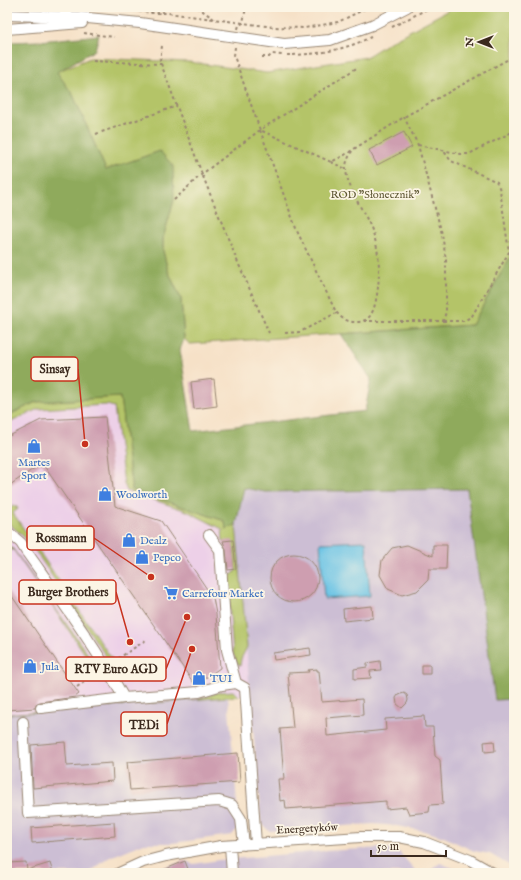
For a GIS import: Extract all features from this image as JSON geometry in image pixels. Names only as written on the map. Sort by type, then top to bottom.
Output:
[{"type":"street","points":[[7,16],[78,17],[126,22],[284,44],[311,43],[335,38],[372,25],[407,7]]},
{"type":"street","points":[[7,29],[76,23],[111,24],[126,22]]},
{"type":"street","points":[[7,531],[26,551],[78,624],[124,698]]},
{"type":"street","points":[[209,535],[220,550],[226,650],[236,683]]},
{"type":"street","points":[[41,708],[124,698],[199,692],[222,685],[236,683],[245,688],[256,844]]},
{"type":"street","points":[[23,722],[28,813],[219,801],[232,805],[241,819],[244,844]]},
{"type":"street","name":"Energetyków","points":[[120,873],[144,862],[166,856],[244,844],[361,837],[400,837],[424,842],[470,860],[493,873]]},
{"type":"street","points":[[230,846],[232,873]]},
{"type":"path","points":[[109,7],[243,24],[304,28],[338,22],[369,7]]},
{"type":"path","points":[[133,10],[136,7]]},
{"type":"path","points":[[152,13],[153,7]]},
{"type":"path","points":[[158,7],[164,13]]},
{"type":"path","points":[[197,7],[215,20]]},
{"type":"path","points":[[243,24],[246,7]]},
{"type":"path","points":[[162,46],[160,61],[202,174],[236,258],[269,333]]},
{"type":"path","points":[[234,56],[297,231],[336,313],[345,320],[354,322],[464,321],[472,316],[509,252],[500,190],[497,182],[451,161],[443,150]]},
{"type":"path","points":[[331,162],[404,116],[514,56]]},
{"type":"path","points":[[93,61],[161,64]]},
{"type":"path","points":[[174,200],[202,174],[260,130],[358,67]]},
{"type":"path","points":[[96,134],[177,106]]},
{"type":"path","points":[[404,116],[418,145],[442,234],[446,260],[446,312],[442,321]]},
{"type":"path","points":[[260,130],[346,169]]},
{"type":"path","points":[[418,145],[461,154],[469,154],[514,130]]},
{"type":"path","points":[[352,150],[347,160],[346,169],[349,181],[373,234],[378,250],[378,287],[374,308],[369,317],[364,321]]},
{"type":"path","points":[[285,333],[300,332],[336,313]]},
{"type":"shaded area","points":[[120,397],[225,521],[226,529],[236,525],[251,696],[7,714],[7,416],[36,402]]},
{"type":"shaded area","points":[[243,488],[265,492],[467,488],[495,700],[514,699],[514,868],[490,854],[474,851],[444,837],[424,831],[397,826],[374,824],[269,831],[261,823],[236,525]]},
{"type":"shaded area","points":[[228,697],[239,827],[232,835],[172,843],[144,843],[108,858],[89,873],[7,873],[7,714]]},
{"type":"shaded area","points":[[383,848],[399,852],[415,870],[415,873],[144,873],[185,861],[194,864],[219,860],[324,851]]},
{"type":"shaded area","points":[[440,863],[458,870],[463,873],[427,873]]},
{"type":"green space","name":"ROD \"Słonecznik\"","points":[[454,7],[514,7],[514,250],[472,325],[190,344],[184,339],[181,299],[168,271],[163,251],[163,238],[174,200],[160,151],[106,170],[73,95],[56,72],[90,58],[189,62],[267,73],[366,57],[393,40]]},
{"type":"green space","points":[[99,35],[95,50],[57,72],[73,95],[106,170],[160,151],[173,166],[174,200],[163,238],[163,251],[168,271],[181,299],[184,339],[180,350],[193,431],[365,411],[371,379],[341,334],[472,325],[514,250],[514,699],[495,700],[467,489],[265,492],[244,488],[236,525],[226,529],[225,521],[132,490],[120,397],[36,402],[7,416],[7,42],[40,41]]},
{"type":"green space","points":[[120,397],[132,490],[225,521],[226,529],[236,525],[247,647],[241,659],[240,666],[233,654],[227,578],[236,570],[234,548],[223,541],[222,529],[187,511],[127,491],[124,484],[114,407],[107,405],[38,409],[7,424],[7,416],[36,402]]},
{"type":"green space","points":[[13,506],[16,506],[18,509],[13,513],[112,659],[109,661],[32,546],[7,522],[7,511]]},
{"type":"green space","points":[[7,543],[13,549],[7,553]]},
{"type":"green space","points":[[13,549],[97,667],[96,670]]},
{"type":"green space","points":[[233,691],[239,696],[7,714],[198,699],[219,692]]},
{"type":"water","points":[[366,541],[370,596],[324,599],[320,543]]},
{"type":"building","points":[[404,132],[412,147],[377,165],[369,150]]},
{"type":"building","points":[[214,379],[217,406],[194,409],[191,382]]},
{"type":"building","points":[[105,417],[115,506],[161,521],[213,598],[216,614],[220,668],[195,685],[42,463],[7,487],[7,437],[41,420]]},
{"type":"building","points":[[233,540],[236,569],[228,570],[226,550],[223,541]]},
{"type":"building","points":[[407,545],[433,556],[433,545],[447,545],[446,569],[429,569],[428,580],[417,591],[402,595],[388,589],[380,575],[382,560],[392,548]]},
{"type":"building","points":[[289,554],[299,554],[311,561],[318,573],[318,583],[311,595],[299,602],[289,602],[281,598],[274,591],[270,583],[270,573],[274,565],[281,558]]},
{"type":"building","points":[[7,589],[79,694],[75,697],[40,702],[37,703],[35,708],[7,710]]},
{"type":"building","points":[[372,606],[373,618],[344,621],[343,609]]},
{"type":"building","points":[[310,648],[311,655],[274,660],[273,653]]},
{"type":"building","points":[[380,661],[381,670],[370,671],[371,678],[354,679],[354,669],[367,667],[367,663]]},
{"type":"building","points":[[422,665],[430,665],[430,674],[422,674]]},
{"type":"building","points":[[317,669],[317,671],[319,671],[322,702],[362,699],[363,715],[326,718],[327,736],[386,730],[385,719],[424,716],[425,727],[433,727],[435,756],[440,760],[443,804],[430,805],[429,812],[409,814],[406,807],[386,809],[386,801],[286,809],[285,800],[280,801],[278,779],[284,779],[280,729],[293,728],[288,673],[309,672],[308,670]]},
{"type":"building","points":[[404,693],[407,695],[408,700],[402,708],[397,704],[396,698],[398,695]]},
{"type":"building","points":[[494,741],[495,751],[485,752],[484,742]]},
{"type":"building","points":[[65,742],[67,766],[112,763],[113,781],[33,788],[31,745]]},
{"type":"building","points":[[238,753],[240,782],[130,790],[127,762]]},
{"type":"building","points":[[114,822],[115,836],[32,843],[31,828]]},
{"type":"building","points":[[185,861],[188,869],[177,873],[156,873]]},
{"type":"building","points":[[26,862],[27,870],[50,863],[53,873],[9,873],[8,863]]},
{"type":"place","name":"Sinsay","points":[[85,444]]},
{"type":"place","name":"Martes Sport","points":[[34,446]]},
{"type":"place","name":"Woolworth","points":[[105,494]]},
{"type":"place","name":"Dealz","points":[[129,540]]},
{"type":"place","name":"Pepco","points":[[142,557]]},
{"type":"place","name":"Rossmann","points":[[151,577]]},
{"type":"place","name":"Carrefour Market","points":[[171,593]]},
{"type":"place","name":"RTV Euro AGD","points":[[187,617]]},
{"type":"place","name":"Burger Brothers","points":[[130,642]]},
{"type":"place","name":"TEDi","points":[[192,649]]},
{"type":"place","name":"Jula","points":[[30,666]]},
{"type":"place","name":"TUI","points":[[199,678]]}]
